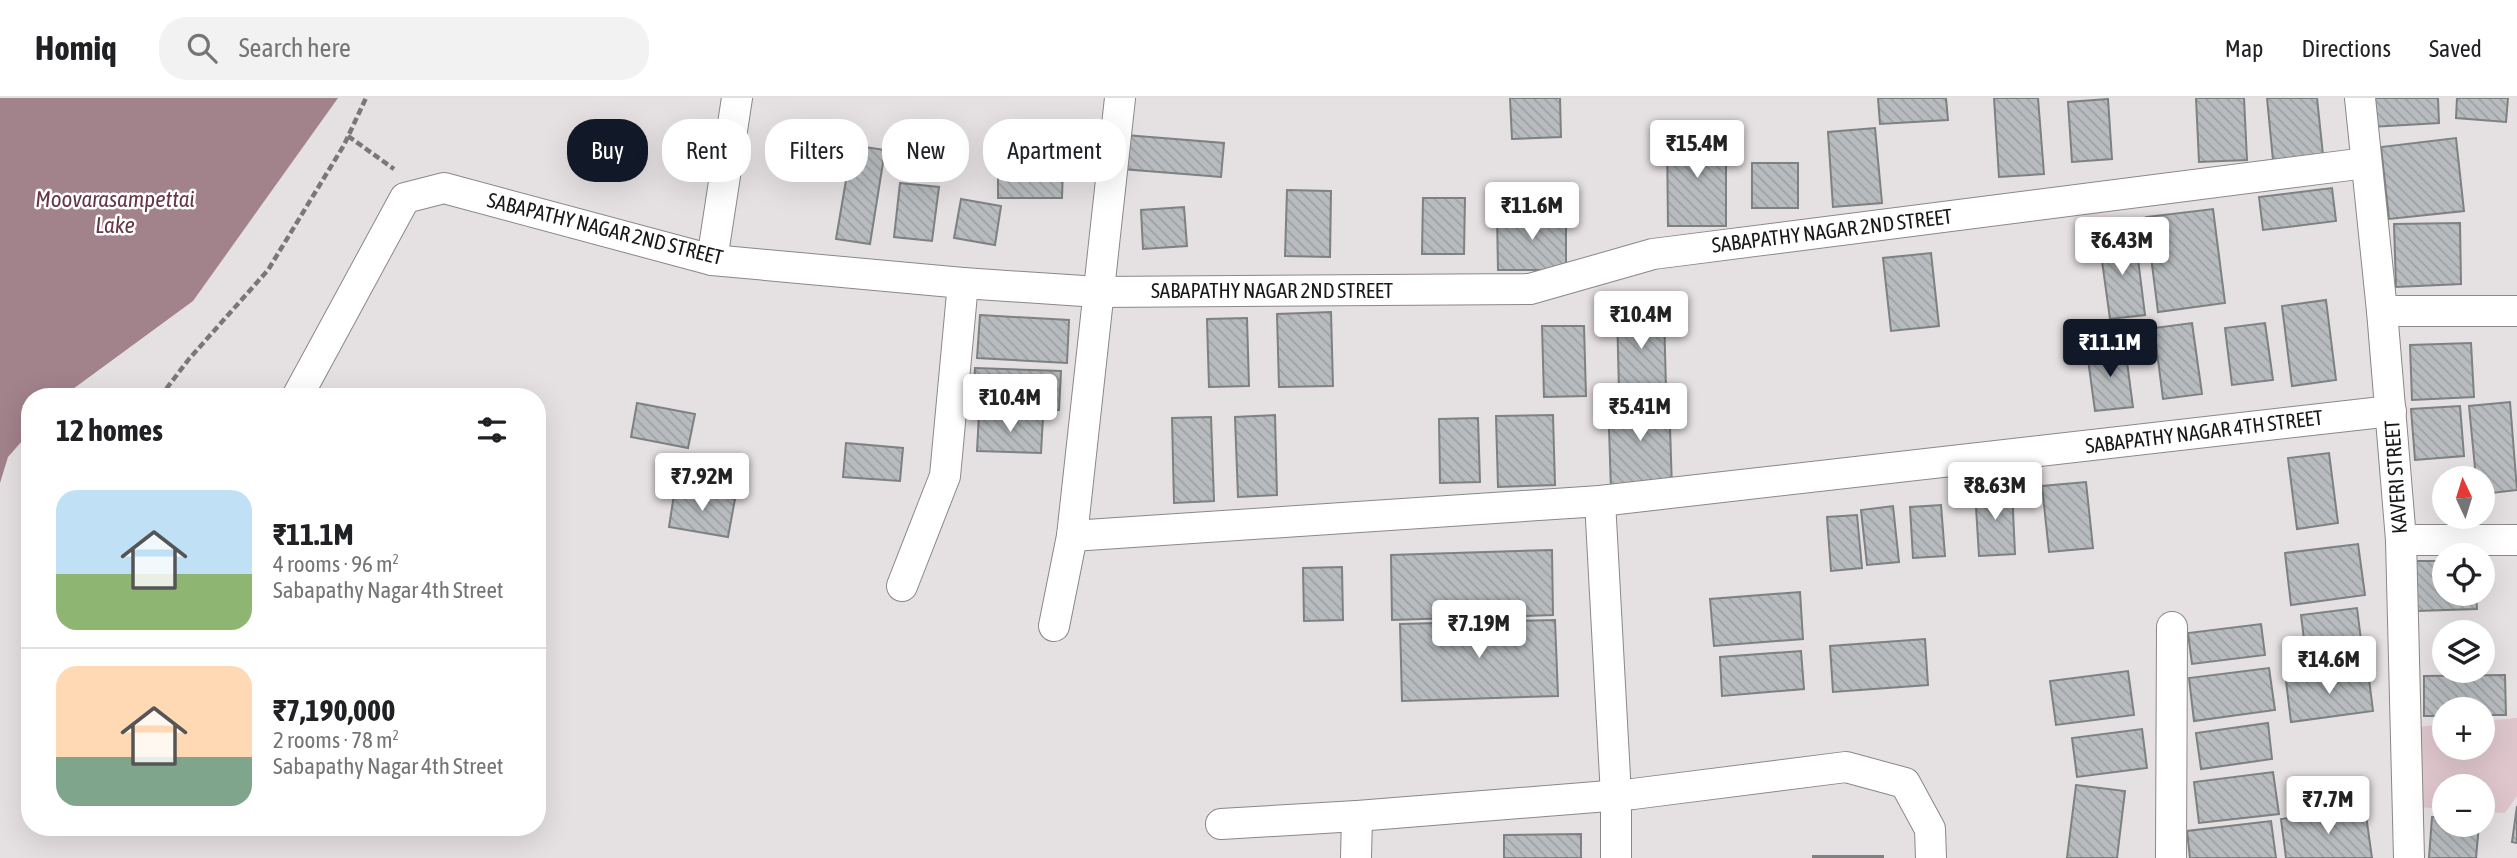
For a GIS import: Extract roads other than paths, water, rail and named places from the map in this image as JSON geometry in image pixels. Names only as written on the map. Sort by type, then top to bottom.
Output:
[{"type":"street","points":[[712,260],[737,98]]},
{"type":"street","points":[[1054,626],[1072,536],[1120,98]]},
{"type":"street","name":"KAVERI STREET","points":[[2360,98],[2382,311],[2401,540],[2409,858]]},
{"type":"street","name":"SABAPATHY NAGAR 2ND STREET","points":[[302,388],[405,198],[444,188],[712,260],[963,283],[1098,292],[1530,289],[1653,254],[2366,163]]},
{"type":"street","points":[[902,586],[945,476],[963,283]]},
{"type":"street","points":[[2382,311],[2517,311]]},
{"type":"street","name":"SABAPATHY NAGAR 4TH STREET","points":[[1072,536],[1600,501],[2391,411]]},
{"type":"street","points":[[1600,501],[1616,795],[1616,858]]},
{"type":"street","points":[[2401,540],[2517,540]]},
{"type":"street","points":[[2171,858],[2172,627]]},
{"type":"street","points":[[1221,824],[1616,795],[1846,766],[1905,783],[1930,829],[1931,858]]},
{"type":"street","points":[[1356,858],[1357,816]]},
{"type":"water","name":"Moovarasampettai Lake","points":[[0,98],[338,98],[193,301],[74,388],[21,388],[21,442],[8,457],[0,483]]}]
